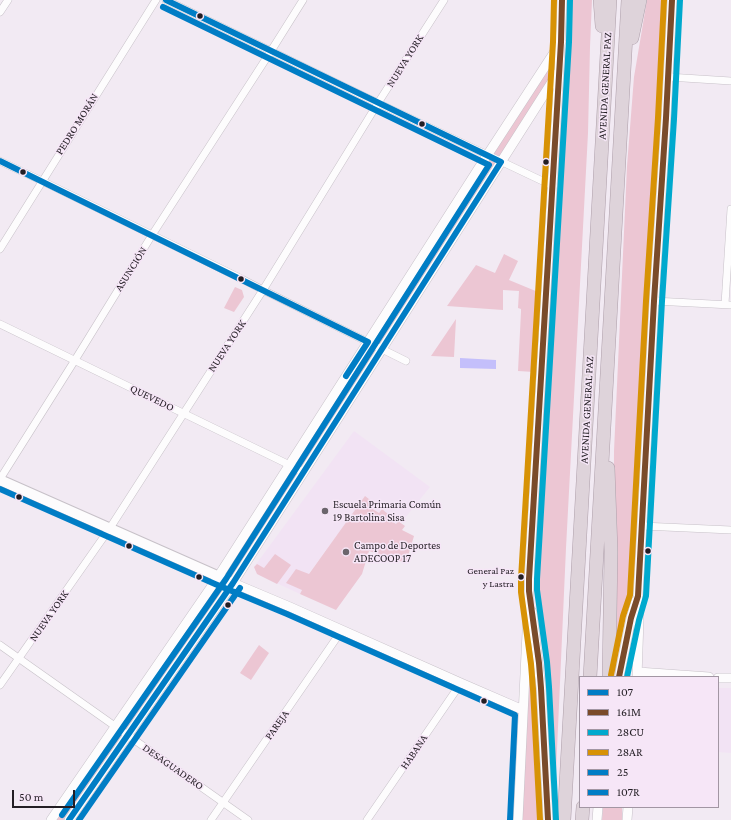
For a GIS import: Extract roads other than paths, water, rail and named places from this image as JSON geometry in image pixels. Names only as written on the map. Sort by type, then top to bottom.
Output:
[{"type":"highway","points":[[600,0],[605,83]]},
{"type":"highway","name":"AVENIDA GENERAL PAZ","points":[[564,820],[610,0]]},
{"type":"highway","name":"AVENIDA GENERAL PAZ","points":[[590,676],[628,0]]},
{"type":"highway","points":[[623,83],[640,0]]},
{"type":"highway","points":[[604,410],[609,483],[611,551],[609,676]]},
{"type":"highway","points":[[582,820],[583,808]]},
{"type":"main road","points":[[0,480],[232,583]]},
{"type":"street","points":[[0,12],[8,0]]},
{"type":"street","name":"PEDRO MORÁN","points":[[0,249],[156,0]]},
{"type":"street","points":[[166,0],[553,186]]},
{"type":"street","name":"ASUNCIÓN","points":[[0,480],[152,235],[272,51],[303,0]]},
{"type":"street","name":"NUEVA YORK","points":[[0,685],[110,528],[263,290],[378,103],[444,0]]},
{"type":"street","points":[[518,820],[530,560],[553,186],[562,0]]},
{"type":"street","points":[[672,0],[638,596],[639,619],[637,675],[673,676]]},
{"type":"street","points":[[51,820],[218,577],[561,42]]},
{"type":"street","points":[[69,820],[232,583],[559,70]]},
{"type":"street","points":[[668,77],[731,81]]},
{"type":"street","points":[[0,161],[406,361]]},
{"type":"street","points":[[654,301],[728,304],[731,209]]},
{"type":"street","name":"QUEVEDO","points":[[0,324],[304,472]]},
{"type":"street","points":[[642,526],[731,530]]},
{"type":"street","points":[[232,583],[523,710]]},
{"type":"street","points":[[529,591],[539,663],[548,820]]},
{"type":"street","points":[[620,676],[631,618],[638,596]]},
{"type":"street","name":"PAREJA","points":[[211,820],[342,630]]},
{"type":"street","name":"DESAGUADERO","points":[[0,645],[248,820]]},
{"type":"street","points":[[719,678],[731,678]]},
{"type":"street","name":"HABANA","points":[[367,820],[461,683]]},
{"type":"street","points":[[597,820],[598,808]]},
{"type":"street","points":[[627,820],[628,808]]},
{"type":"place","name":"Escuela Primaria Común 19 Bartolina Sisa","points":[[325,511]]},
{"type":"place","name":"Campo de Deportes ADECOOP 17","points":[[346,552]]},
{"type":"place","name":"General Paz y Lastra","points":[[521,577]]}]
